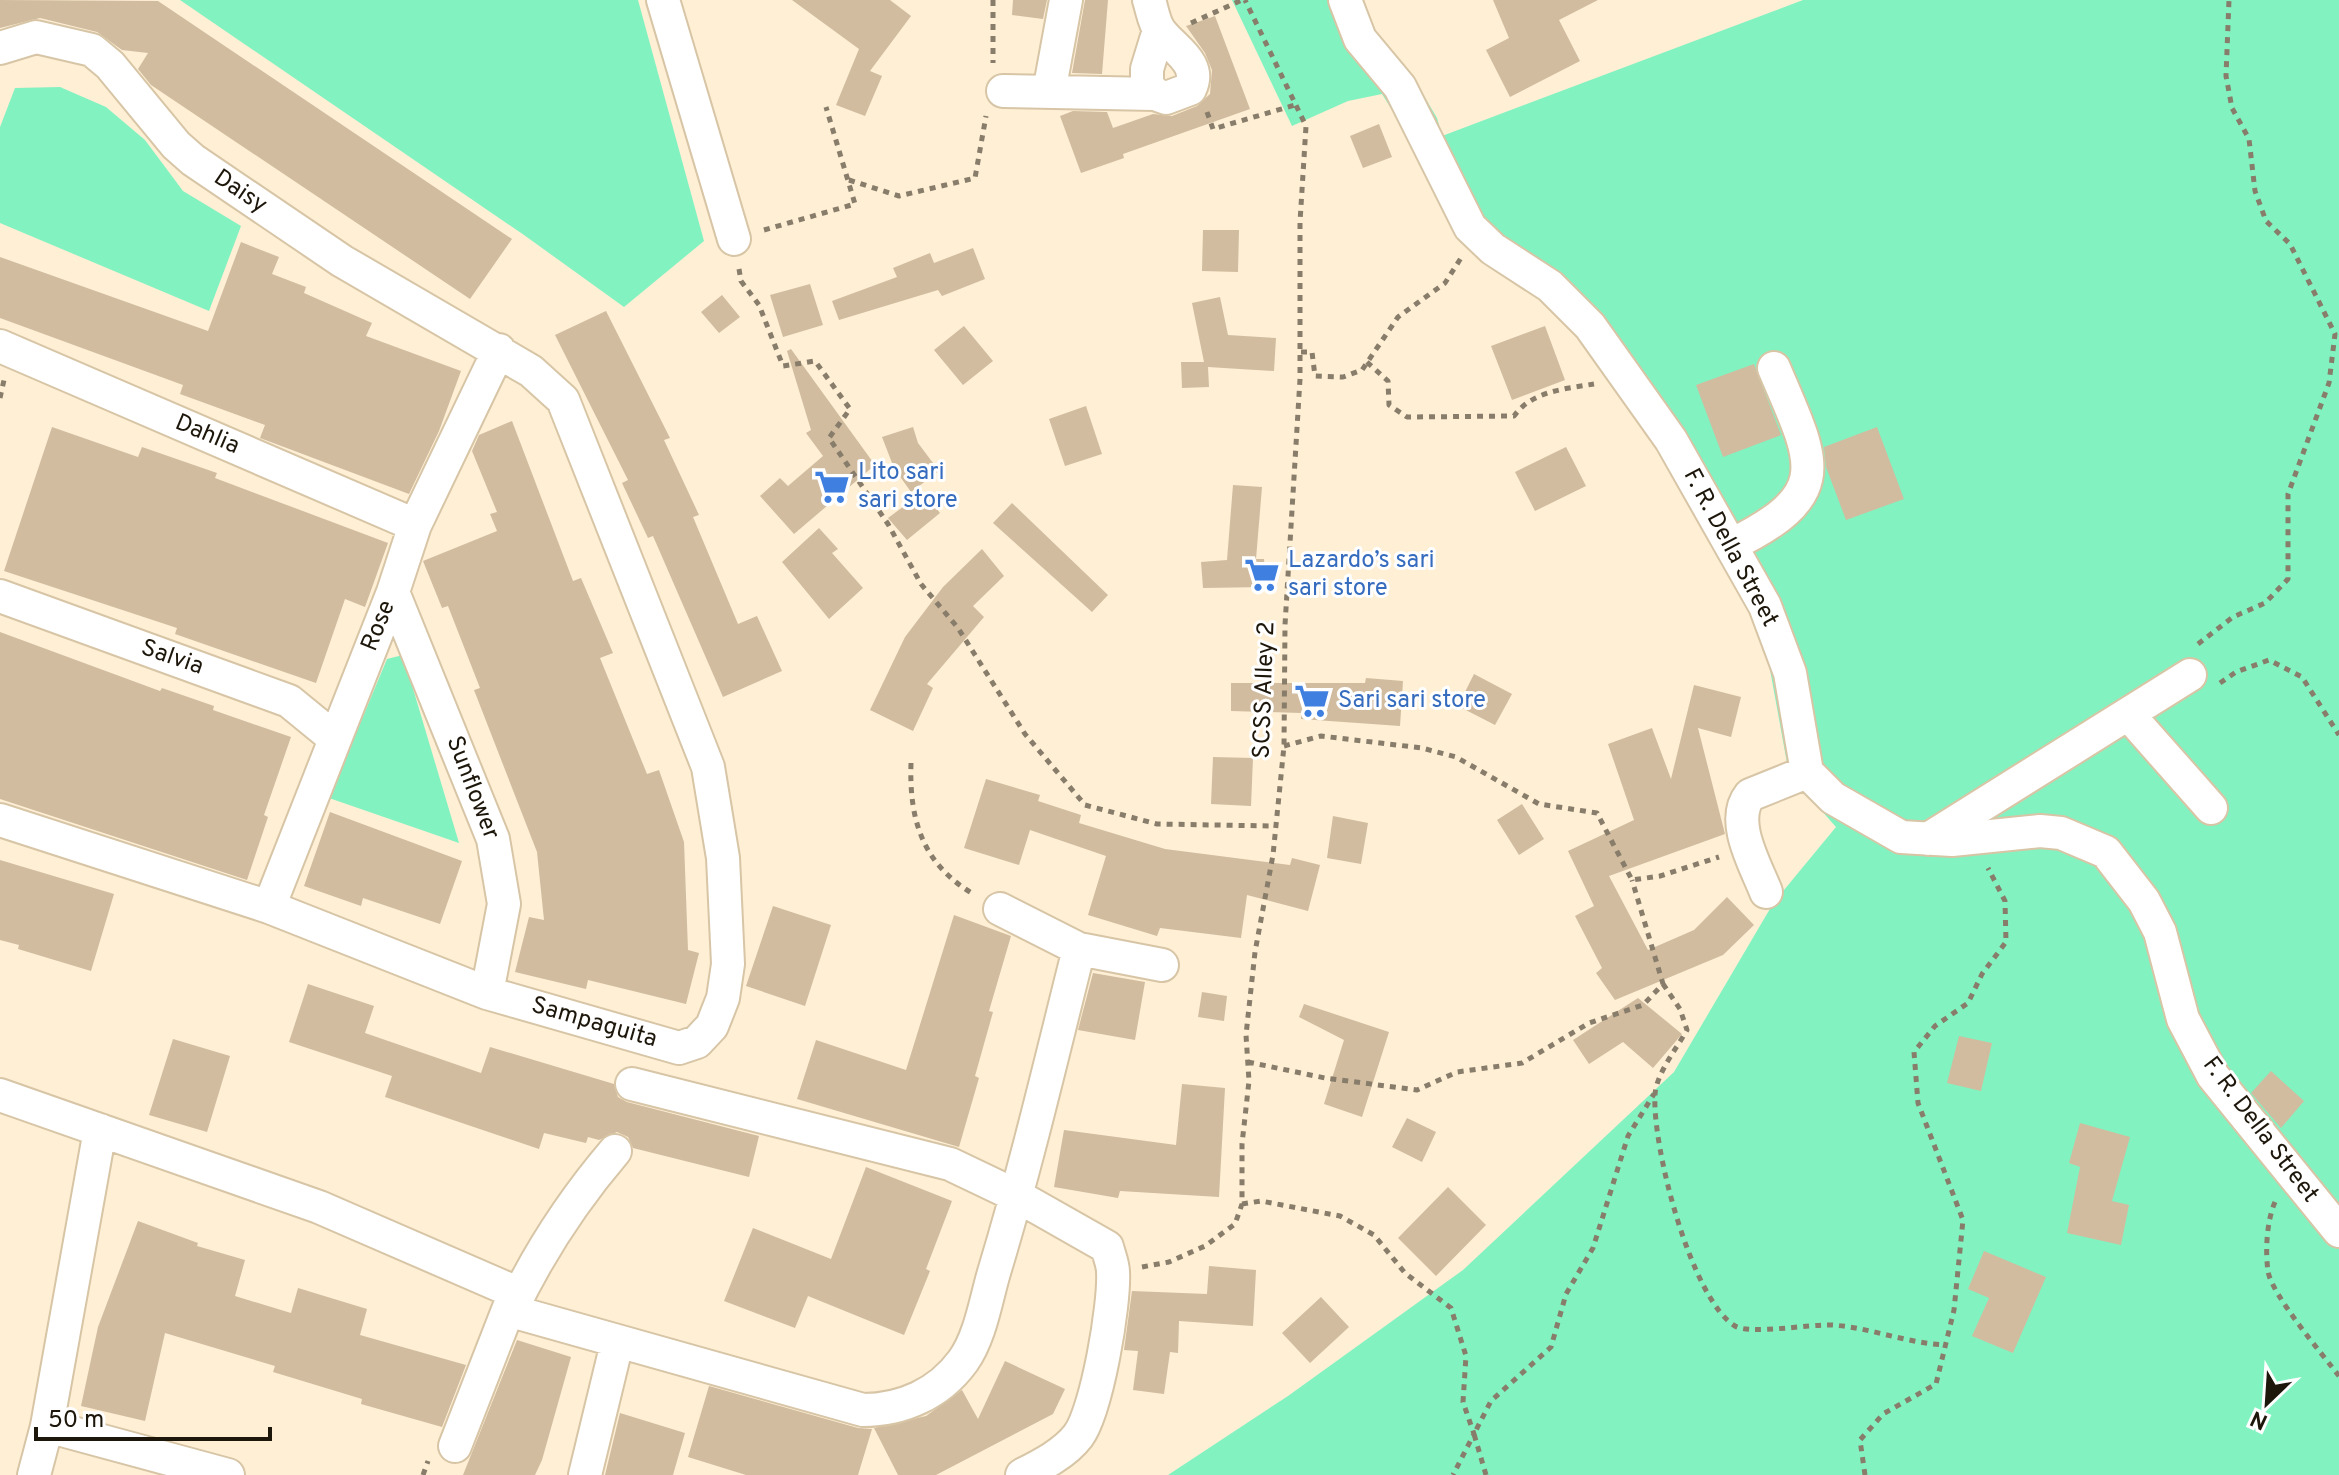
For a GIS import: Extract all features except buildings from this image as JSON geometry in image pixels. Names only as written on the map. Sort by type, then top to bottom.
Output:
[{"type":"street","points":[[663,0],[734,239]]},
{"type":"street","points":[[1049,92],[1066,0]]},
{"type":"street","name":"F. R. Della Street","points":[[1345,0],[1360,39],[1400,87],[1478,238],[1550,286],[1590,326],[1671,440],[1765,606],[1790,673],[1807,772],[1833,798],[1901,837],[1925,841],[2001,833],[2061,833],[2106,852],[2126,873],[2160,932],[2183,1019],[2213,1076],[2339,1231]]},
{"type":"street","points":[[995,88],[1155,94],[1166,98],[1180,95],[1190,89],[1194,81],[1188,60],[1158,22]]},
{"type":"street","points":[[1155,94],[1147,85],[1147,69],[1158,22]]},
{"type":"street","name":"Daisy","points":[[0,48],[36,37],[92,50],[110,65],[176,145],[193,160],[342,261],[499,350]]},
{"type":"street","name":"Dahlia","points":[[0,346],[415,525]]},
{"type":"street","name":"Rose","points":[[269,907],[333,737],[393,592],[415,525],[499,350]]},
{"type":"street","name":"Sampaguita","points":[[0,820],[269,907],[487,993],[679,1048],[697,1042],[712,1026],[723,998],[728,964],[723,858],[708,767],[563,400],[531,371],[499,350]]},
{"type":"street","points":[[1731,545],[1785,514],[1802,495],[1809,472],[1808,450],[1774,368]]},
{"type":"street","name":"Sunflower","points":[[393,592],[496,849],[504,904],[487,993]]},
{"type":"street","name":"Salvia","points":[[0,596],[289,701],[333,737]]},
{"type":"street","points":[[1925,841],[2128,714],[2189,662]]},
{"type":"street","points":[[2128,714],[2211,808]]},
{"type":"street","points":[[1766,892],[1742,819],[1745,802],[1750,795],[1807,772]]},
{"type":"street","points":[[1000,909],[1079,949],[1162,965]]},
{"type":"street","points":[[0,1095],[319,1207],[513,1301],[617,1343],[863,1410],[888,1410],[932,1391],[965,1358],[1017,1196],[1079,949]]},
{"type":"street","points":[[632,1084],[950,1164],[1017,1196],[1107,1247],[1113,1271],[1098,1383],[1089,1418],[1078,1437],[1062,1452],[1022,1475]]},
{"type":"street","points":[[34,1475],[47,1426],[100,1130]]},
{"type":"street","points":[[455,1446],[513,1301],[595,1175],[615,1151]]},
{"type":"street","points":[[585,1475],[617,1343]]},
{"type":"street","points":[[47,1426],[228,1475]]},
{"type":"path","points":[[849,180],[899,196],[975,178],[995,88],[993,0]]},
{"type":"path","points":[[1158,22],[1243,0],[1295,105],[1213,129]]},
{"type":"path","points":[[2229,0],[2226,76],[2232,108],[2249,139],[2255,191],[2266,221],[2290,244],[2335,334],[2329,383],[2288,494],[2288,579],[2265,603],[2233,617],[2189,662],[2204,693],[2236,672],[2269,660],[2302,677],[2339,735]]},
{"type":"path","name":"SCSS Alley 2","points":[[1242,1204],[1242,1144],[1248,1062],[1246,1035],[1267,903],[1284,746],[1285,625],[1301,352],[1300,222],[1306,126],[1295,105]]},
{"type":"path","points":[[826,107],[855,204],[734,239],[741,281],[759,305],[783,366],[815,361],[850,409],[829,438],[888,524],[921,584],[958,628],[1025,734],[1085,805],[1157,824],[1273,826]]},
{"type":"path","points":[[1301,352],[1312,352],[1315,376],[1343,377],[1362,370],[1398,317],[1445,283],[1478,238]]},
{"type":"path","points":[[1367,362],[1388,381],[1389,405],[1407,417],[1514,416],[1524,402],[1555,390],[1628,379]]},
{"type":"path","points":[[1284,746],[1321,736],[1422,748],[1456,757],[1539,804],[1597,813],[1632,880],[1663,984],[1680,1009],[1687,1030],[1655,1093],[1628,1136],[1593,1248],[1566,1294],[1551,1347],[1491,1401],[1453,1475]]},
{"type":"path","points":[[911,763],[916,831],[951,881],[1000,909]]},
{"type":"path","points":[[1865,1475],[1860,1440],[1883,1414],[1936,1384],[1954,1310],[1963,1220],[1918,1103],[1914,1052],[1935,1026],[1968,1003],[1982,974],[2006,942],[2005,901],[1986,864],[2001,833]]},
{"type":"path","points":[[1632,880],[1660,876],[1749,847]]},
{"type":"path","points":[[1248,1062],[1325,1078],[1417,1090],[1457,1072],[1522,1063],[1589,1023],[1643,1005],[1663,984]]},
{"type":"path","points":[[1655,1093],[1660,1148],[1674,1204],[1702,1287],[1727,1319],[1737,1327],[1753,1330],[1832,1325],[1909,1343],[1945,1345]]},
{"type":"path","points":[[2288,1171],[2270,1215],[2268,1273],[2302,1328],[2339,1376]]},
{"type":"path","points":[[1113,1271],[1169,1262],[1205,1246],[1235,1224],[1242,1204],[1261,1201],[1340,1216],[1374,1235],[1405,1273],[1451,1308],[1466,1356],[1463,1402],[1486,1475]]},
{"type":"green space","points":[[180,0],[638,0],[704,241],[624,307]]},
{"type":"green space","points":[[1232,0],[1359,0],[1375,34],[1411,74],[1437,118],[1442,136],[1803,0],[2339,0],[2339,1475],[1168,1475],[1288,1396],[1463,1270],[1674,1072],[1774,902],[1836,827],[1789,774],[1767,653],[1724,547],[1606,369],[1444,192],[1382,94],[1348,101],[1292,126]]},
{"type":"green space","points":[[60,87],[106,107],[145,140],[183,191],[241,226],[209,311],[0,223],[0,127],[15,88]]},
{"type":"green space","points":[[403,655],[459,843],[329,798],[387,659]]},
{"type":"place","name":"Lito sari sari store","points":[[832,487]]},
{"type":"place","name":"Lazardo’s sari sari store","points":[[1262,575]]},
{"type":"place","name":"Sari sari store","points":[[1312,701]]}]
